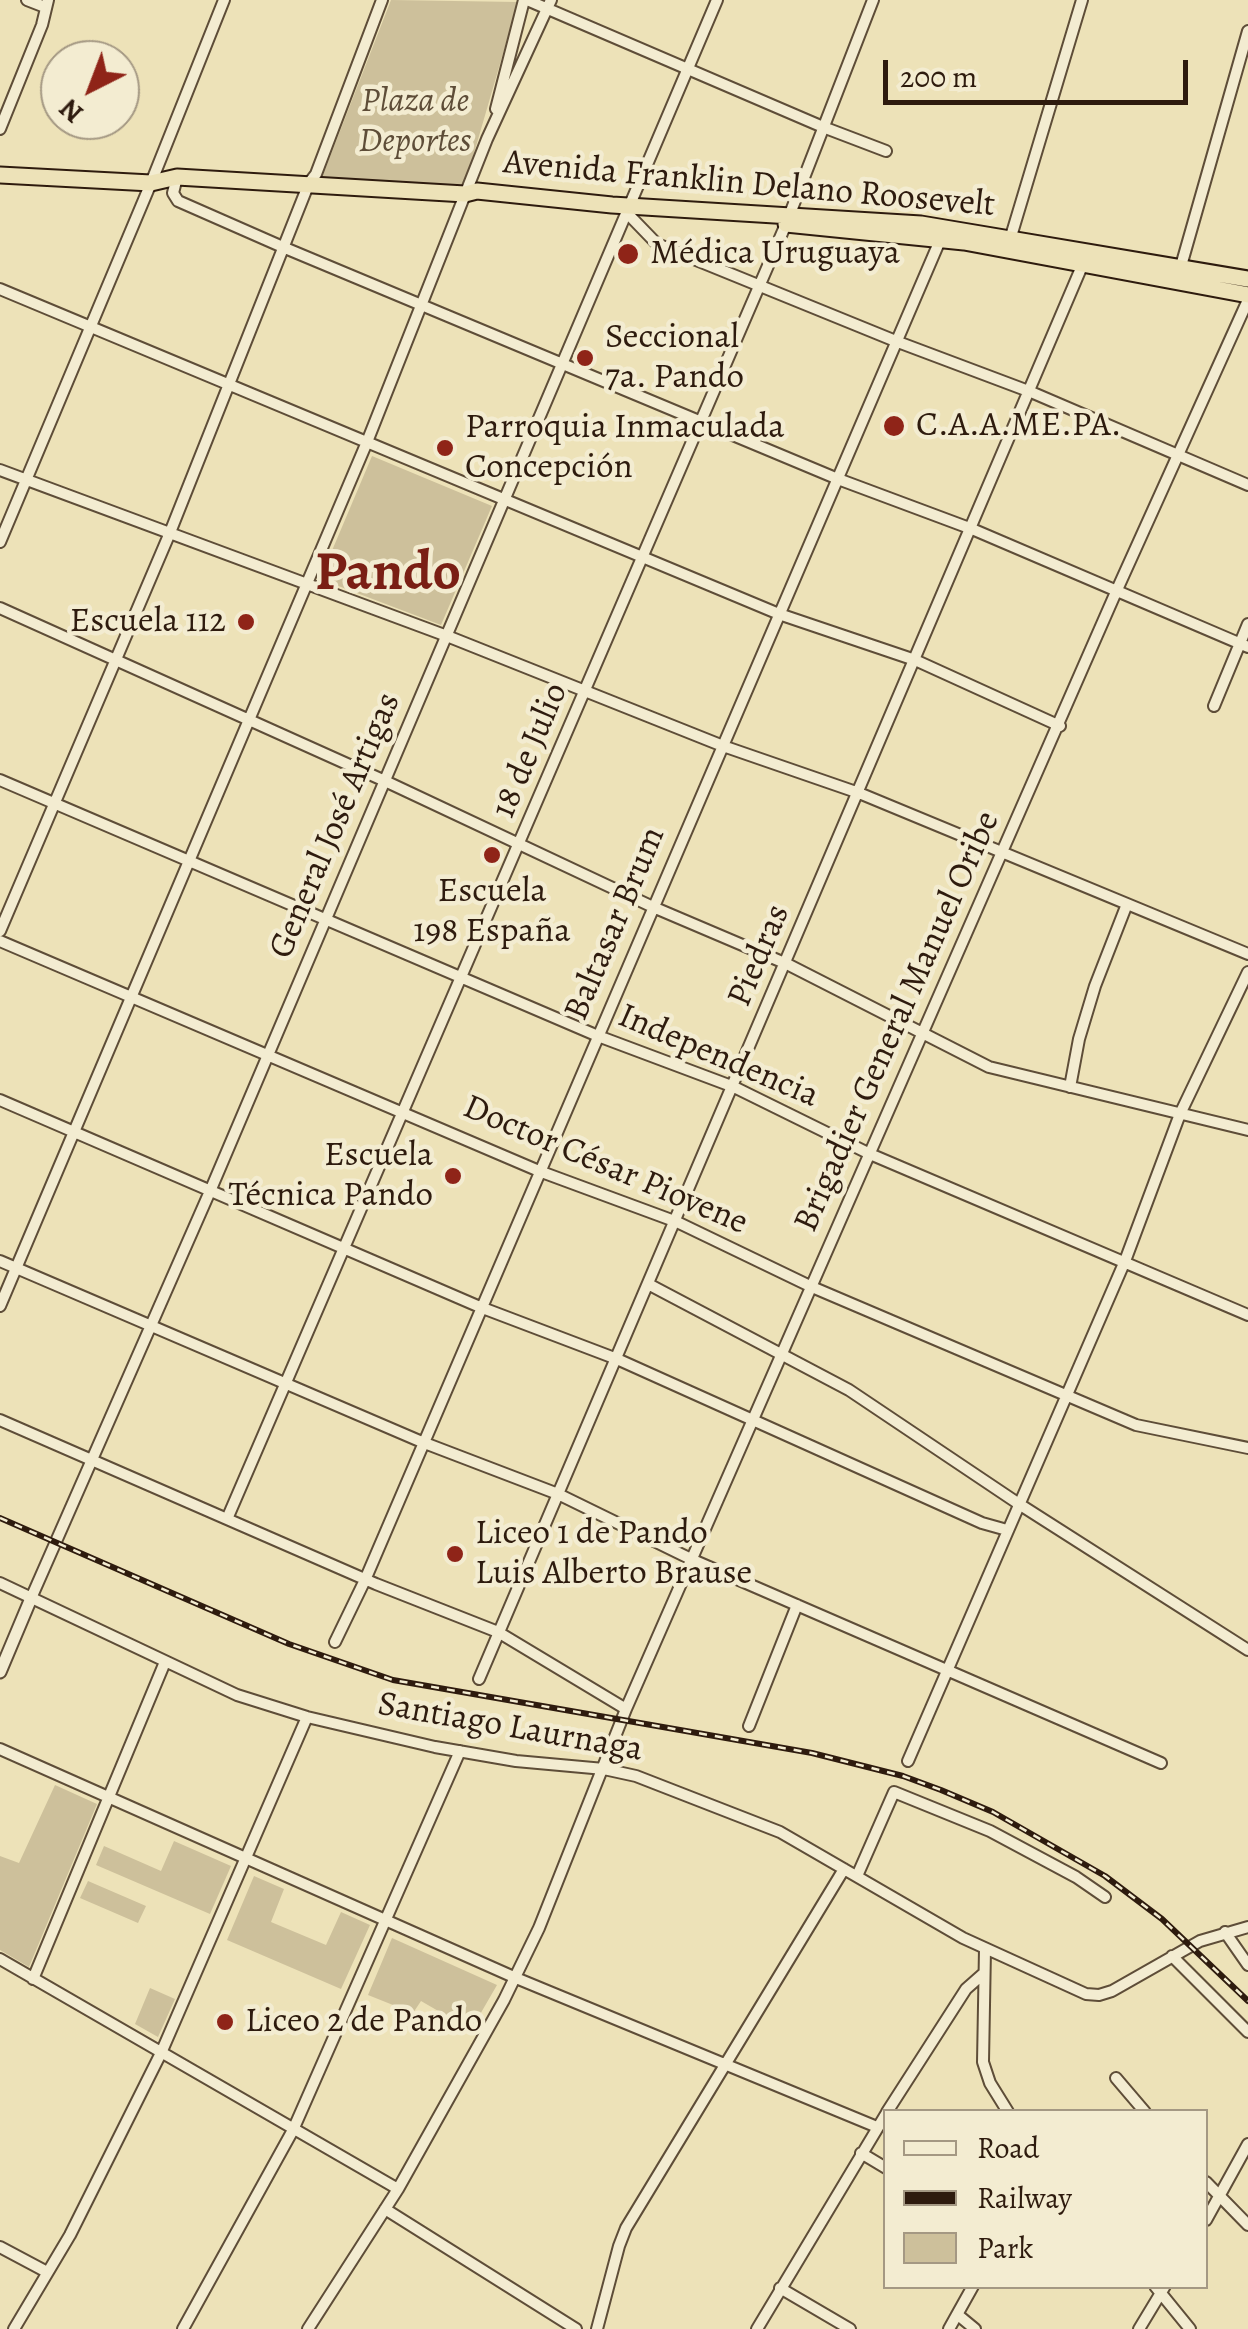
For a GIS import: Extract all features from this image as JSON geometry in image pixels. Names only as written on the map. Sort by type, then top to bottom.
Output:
[{"type":"highway","name":"Avenida Franklin Delano Roosevelt","points":[[0,175],[151,183],[177,177],[465,194],[477,191],[628,210],[787,219],[942,234],[1085,258]]},
{"type":"highway","points":[[1085,258],[1181,266],[1248,279]]},
{"type":"highway","points":[[1085,258],[1248,297]]},
{"type":"street","points":[[0,129],[42,25],[46,4],[27,0]]},
{"type":"street","points":[[0,542],[224,0]]},
{"type":"street","points":[[0,931],[169,535],[309,182],[316,174],[382,0]]},
{"type":"street","points":[[488,138],[526,0],[550,4],[822,128],[886,151]]},
{"type":"street","name":"General José Artigas","points":[[0,1672],[211,1190],[717,0]]},
{"type":"street","name":"18 de Julio","points":[[227,1520],[586,692],[787,219],[873,0]]},
{"type":"street","points":[[1009,244],[1082,0]]},
{"type":"street","points":[[0,1306],[367,442],[488,138],[550,4]]},
{"type":"street","points":[[1181,266],[1248,31]]},
{"type":"street","points":[[177,177],[173,193],[178,200],[284,248],[1244,645]]},
{"type":"street","points":[[628,210],[657,244],[1031,392],[1248,485]]},
{"type":"street","name":"Baltasar Brum","points":[[335,1642],[365,1580],[942,234]]},
{"type":"street","name":"Piedras","points":[[480,1679],[1085,258]]},
{"type":"street","points":[[0,290],[779,614],[915,660],[1060,726]]},
{"type":"street","name":"Brigadier General Manuel Oribe","points":[[308,2329],[386,2209],[516,1978],[626,1709],[1248,297]]},
{"type":"street","points":[[0,470],[447,636],[723,746],[859,793],[1248,954]]},
{"type":"street","points":[[0,608],[653,907],[787,964],[989,1066],[1248,1130]]},
{"type":"street","points":[[1214,706],[1244,645],[1248,624]]},
{"type":"street","name":"Independencia","points":[[0,780],[598,1036],[734,1086],[870,1154],[1248,1315]]},
{"type":"street","points":[[1070,1087],[1095,986],[1128,904]]},
{"type":"street","name":"Doctor César Piovene","points":[[0,941],[539,1170],[676,1222],[812,1287],[1066,1396],[1148,1429],[1248,1448]]},
{"type":"street","points":[[908,1761],[1125,1261],[1180,1114],[1248,972]]},
{"type":"street","points":[[0,1100],[480,1307],[617,1360],[982,1523],[1007,1530]]},
{"type":"street","points":[[0,1261],[422,1442],[558,1494],[692,1560],[1161,1763]]},
{"type":"street","points":[[650,1285],[849,1390],[1248,1650]]},
{"type":"street","points":[[0,1420],[365,1580],[498,1632],[626,1709]]},
{"type":"street","name":"Santiago Laurnaga","points":[[0,1583],[237,1694],[308,1717],[460,1751],[516,1761],[604,1768],[636,1776],[780,1832],[985,1949],[1086,1994],[1112,1991],[1172,1956]]},
{"type":"street","points":[[749,1726],[797,1604]]},
{"type":"street","points":[[33,1979],[165,1662]]},
{"type":"street","points":[[14,2329],[70,2234],[161,2053],[308,1717]]},
{"type":"street","points":[[0,1748],[516,1978],[877,2127]]},
{"type":"street","points":[[183,2329],[293,2130],[460,1751]]},
{"type":"street","points":[[857,1876],[894,1792],[990,1831],[1105,1897]]},
{"type":"street","points":[[597,2329],[626,2228],[844,1869]]},
{"type":"street","points":[[1248,1927],[1226,1932],[1172,1956],[1248,2032]]},
{"type":"street","points":[[1226,1932],[1248,1965]]},
{"type":"street","points":[[985,1949],[983,2062],[1006,2109]]},
{"type":"street","points":[[0,1959],[398,2188]]},
{"type":"street","points":[[889,2109],[966,1989],[982,1974]]},
{"type":"street","points":[[1116,2078],[1142,2109]]},
{"type":"street","points":[[757,2329],[883,2118]]},
{"type":"street","points":[[1208,2217],[1248,2144]]},
{"type":"street","points":[[861,2153],[883,2166]]},
{"type":"street","points":[[1208,2184],[1248,2225]]},
{"type":"street","points":[[386,2209],[576,2329]]},
{"type":"street","points":[[0,2248],[48,2272]]},
{"type":"street","points":[[780,2288],[850,2329]]},
{"type":"street","points":[[949,2329],[972,2289]]},
{"type":"street","points":[[1139,2329],[1160,2289],[1190,2329]]},
{"type":"street","points":[[958,2315],[975,2329]]},
{"type":"green space","name":"Plaza de Deportes","points":[[391,0],[518,2],[463,191],[321,180]]},
{"type":"green space","points":[[372,456],[492,506],[441,625],[320,579]]},
{"type":"green space","points":[[55,1785],[97,1804],[29,1967],[0,1950],[0,1856],[19,1863]]},
{"type":"green space","points":[[174,1841],[231,1866],[210,1914],[96,1865],[104,1846],[161,1871]]},
{"type":"green space","points":[[254,1876],[284,1889],[271,1922],[326,1945],[341,1912],[370,1925],[341,1989],[227,1940]]},
{"type":"green space","points":[[88,1881],[146,1906],[138,1923],[80,1898]]},
{"type":"green space","points":[[392,1938],[497,1985],[471,2030],[421,2001],[413,2013],[368,1995]]},
{"type":"green space","points":[[150,1988],[175,1999],[158,2037],[135,2024]]},
{"type":"railway","points":[[0,1518],[289,1644],[393,1680],[812,1753],[941,1790],[993,1812],[1105,1876],[1162,1919],[1248,2001]]},
{"type":"place","name":"Médica Uruguaya","points":[[628,254]]},
{"type":"place","name":"Seccional 7a. Pando","points":[[585,358]]},
{"type":"place","name":"C.A.A.ME.PA.","points":[[894,426]]},
{"type":"place","name":"Parroquia Inmaculada Concepción","points":[[445,448]]},
{"type":"place","name":"Escuela 112","points":[[246,622]]},
{"type":"place","name":"Escuela 198 España","points":[[492,855]]},
{"type":"place","name":"Escuela Técnica Pando","points":[[453,1176]]},
{"type":"place","name":"Liceo 1 de Pando Luis Alberto Brause","points":[[455,1554]]},
{"type":"place","name":"Liceo 2 de Pando","points":[[225,2022]]},
{"type":"district","name":"Pando","points":[[388,575]]}]
